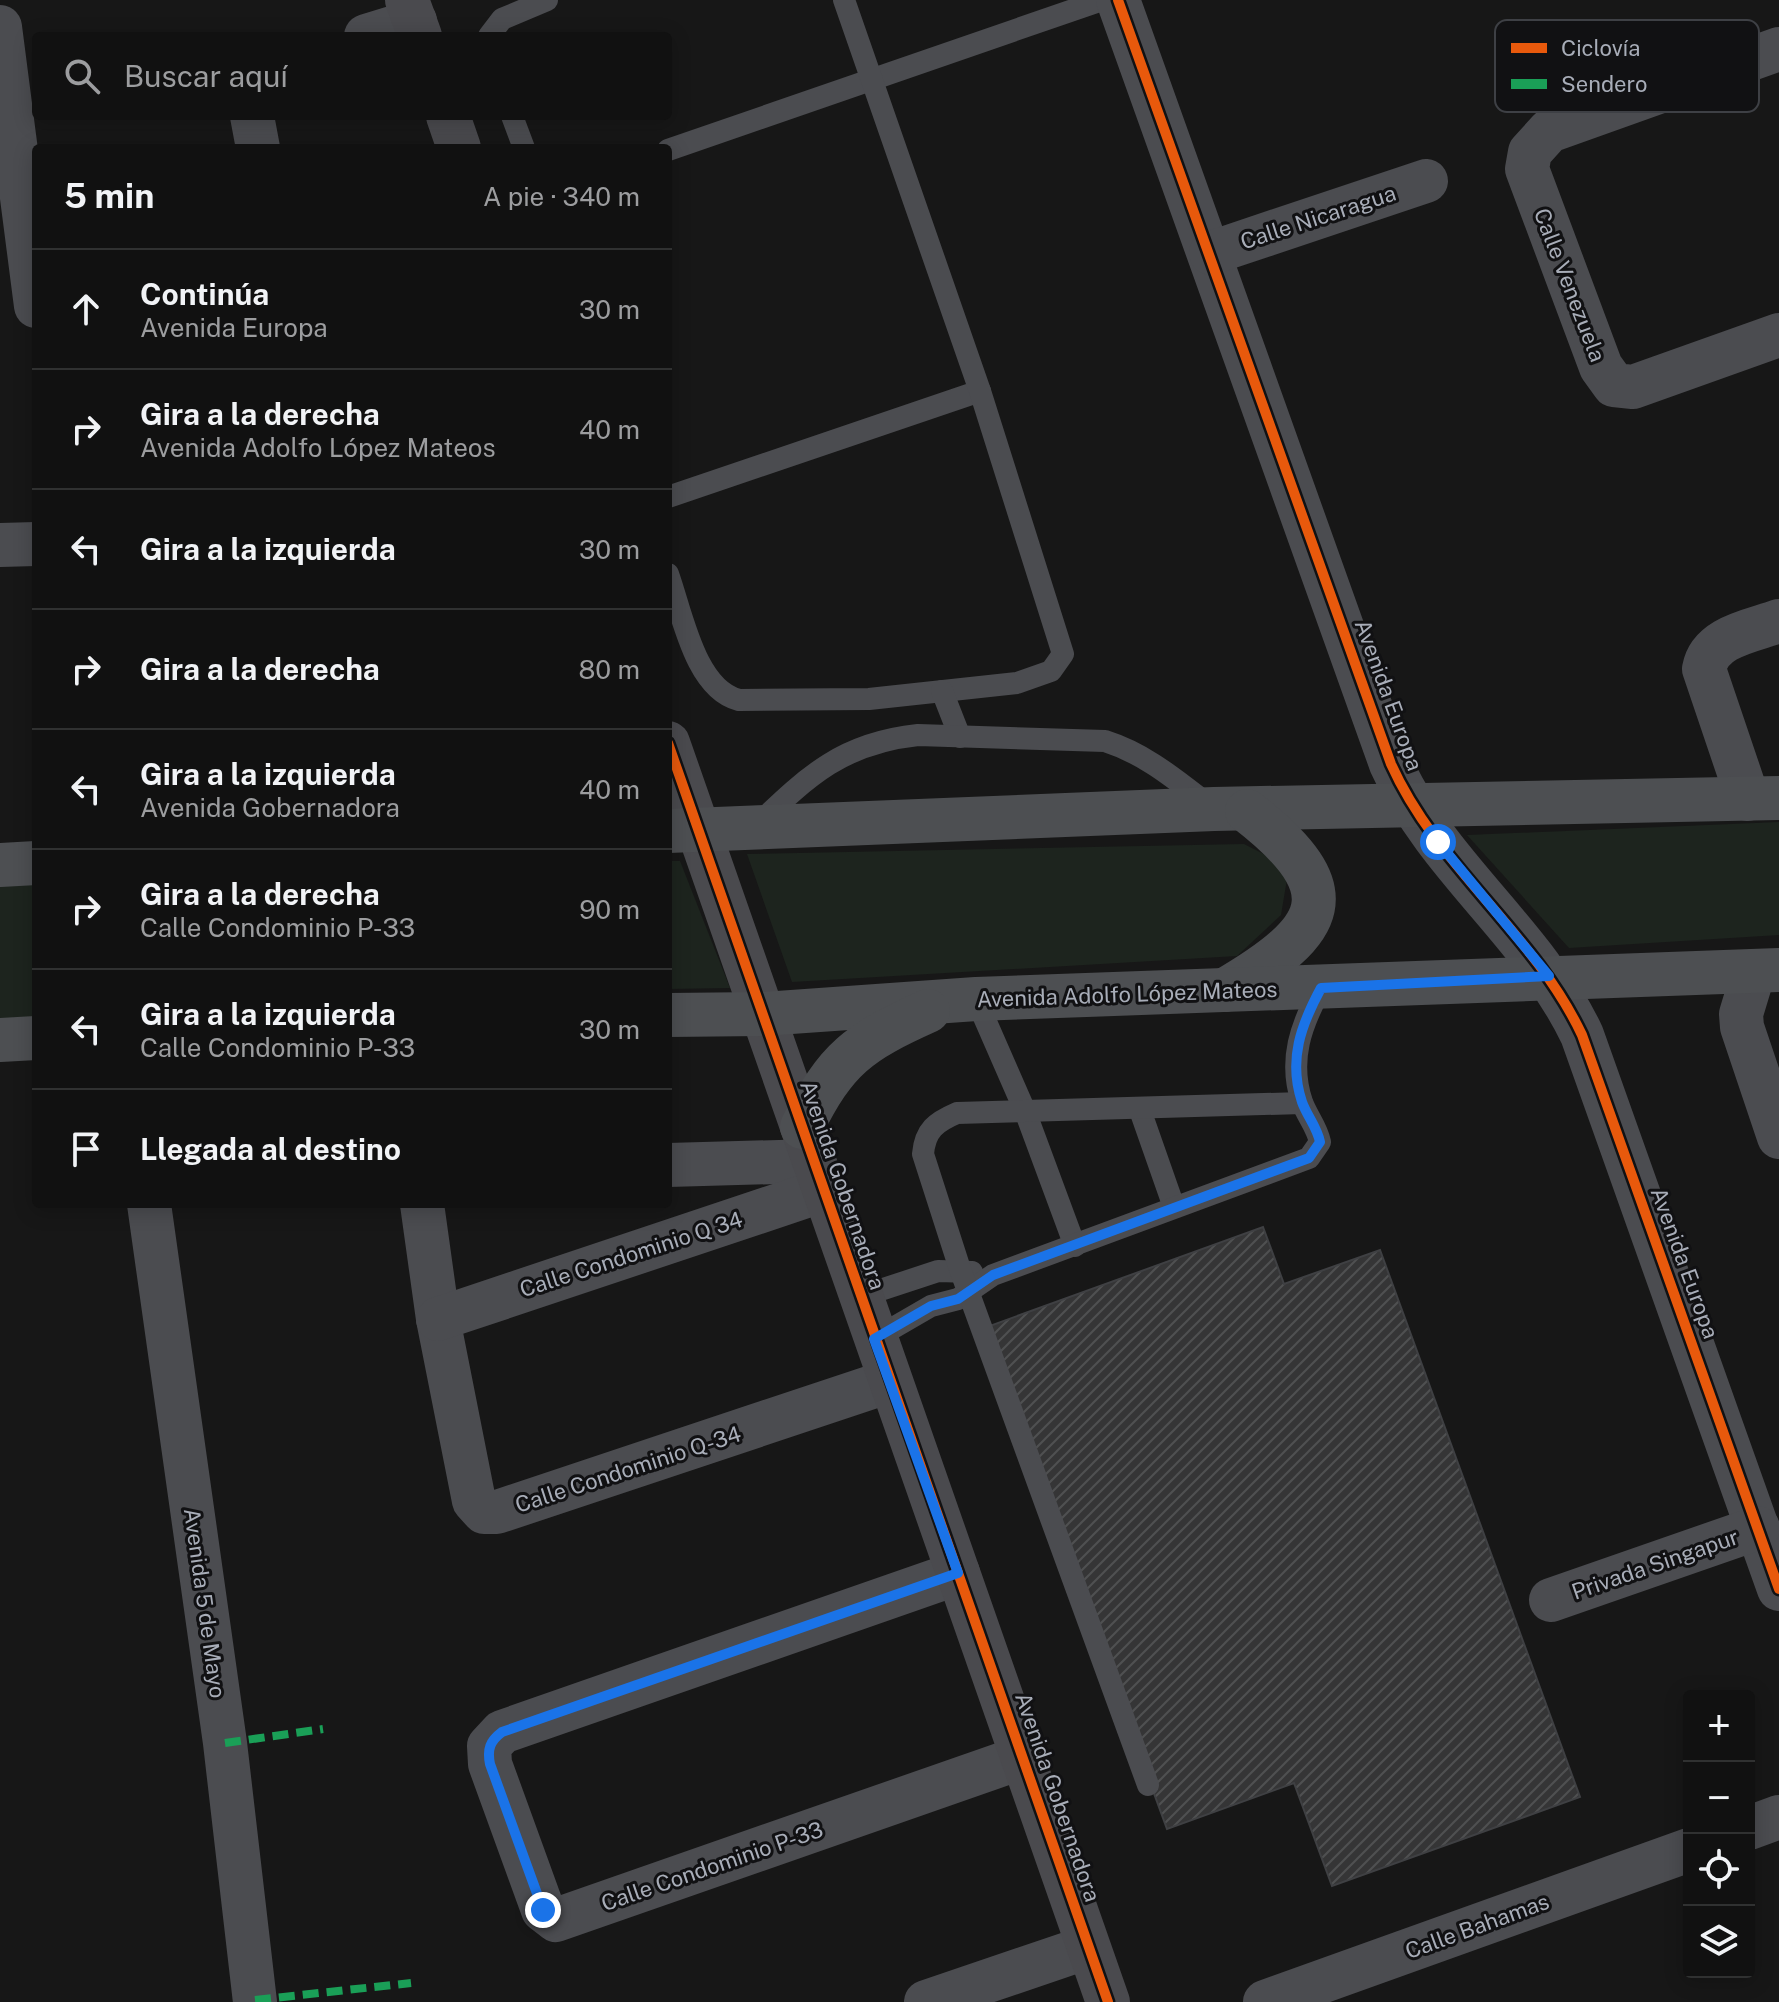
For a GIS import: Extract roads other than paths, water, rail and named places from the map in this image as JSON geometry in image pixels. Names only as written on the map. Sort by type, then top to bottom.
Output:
[{"type":"main road","points":[[683,830],[1231,810],[1764,798]]},
{"type":"main road","points":[[1223,991],[1288,948],[1306,929],[1316,902],[1306,866],[1273,831],[1231,810]]},
{"type":"main road","points":[[0,865],[32,863]]},
{"type":"main road","name":"Avenida Adolfo López Mateos","points":[[672,1015],[762,1014],[964,999],[1766,970]]},
{"type":"main road","points":[[813,1159],[820,1090],[844,1059],[890,1028],[964,999]]},
{"type":"main road","points":[[0,1040],[32,1038]]},
{"type":"street","name":"Avenida Europa","points":[[1118,0],[1211,253],[1391,764],[1413,807],[1549,976],[1582,1035],[1779,1589]]},
{"type":"street","points":[[377,32],[414,19]]},
{"type":"street","points":[[0,27],[22,282]]},
{"type":"street","name":"Calle Venezuela","points":[[1759,56],[1779,49]]},
{"type":"street","name":"Calle Venezuela","points":[[1602,112],[1549,131],[1530,152],[1527,169],[1601,367],[1614,385],[1633,387],[1779,335]]},
{"type":"street","points":[[253,120],[257,144]]},
{"type":"street","points":[[449,120],[458,144]]},
{"type":"street","name":"Calle Nicaragua","points":[[1211,253],[1426,181]]},
{"type":"street","points":[[0,545],[32,544]]},
{"type":"street","points":[[1764,798],[1707,680],[1706,657],[1720,642],[1779,621]]},
{"type":"street","name":"Avenida Gobernadora","points":[[672,766],[683,830],[762,1014],[1108,2002]]},
{"type":"street","points":[[1766,970],[1741,1014],[1742,1027],[1779,1137]]},
{"type":"street","points":[[672,1165],[813,1159]]},
{"type":"street","name":"Calle Condominio Q 34","points":[[438,1319],[813,1159]]},
{"type":"street","name":"Avenida 5 de Mayo","points":[[150,1208],[225,1743],[255,2002]]},
{"type":"street","name":"Calle Condominio Q-34","points":[[423,1208],[438,1319],[474,1501],[490,1514],[890,1381]]},
{"type":"street","name":"Privada Singapur","points":[[1551,1600],[1758,1528]]},
{"type":"street","name":"Calle Condominio P-33","points":[[958,1573],[502,1732],[489,1746],[490,1764],[543,1910],[556,1920],[1023,1757]]},
{"type":"street","points":[[1755,1826],[1779,1817]]},
{"type":"street","name":"Calle Bahamas","points":[[1265,2002],[1683,1852]]},
{"type":"street","points":[[926,2002],[1088,1947]]},
{"type":"lane","points":[[492,32],[502,19],[547,0]]},
{"type":"lane","points":[[672,585],[699,662],[715,689],[726,697],[783,702],[1017,683],[1051,671],[1063,654],[980,391],[875,81],[844,0]]},
{"type":"lane","points":[[672,149],[1102,0]]},
{"type":"lane","points":[[514,120],[522,144]]},
{"type":"lane","points":[[672,496],[980,391]]},
{"type":"lane","points":[[942,691],[960,737]]},
{"type":"lane","points":[[754,828],[807,777],[853,749],[890,738],[1105,741],[1130,749],[1231,810]]},
{"type":"lane","points":[[874,1339],[931,1306],[969,1293],[993,1275],[1309,1158],[1320,1142],[1302,1103],[1296,1078],[1298,1040],[1321,988]]},
{"type":"lane","points":[[964,999],[1025,1111],[1075,1246]]},
{"type":"lane","points":[[1148,1785],[960,1269],[923,1154],[924,1142],[939,1121],[957,1113],[1302,1103]]},
{"type":"lane","points":[[1140,1110],[1174,1207]]},
{"type":"lane","points":[[859,1297],[938,1271],[960,1269],[993,1275]]}]
